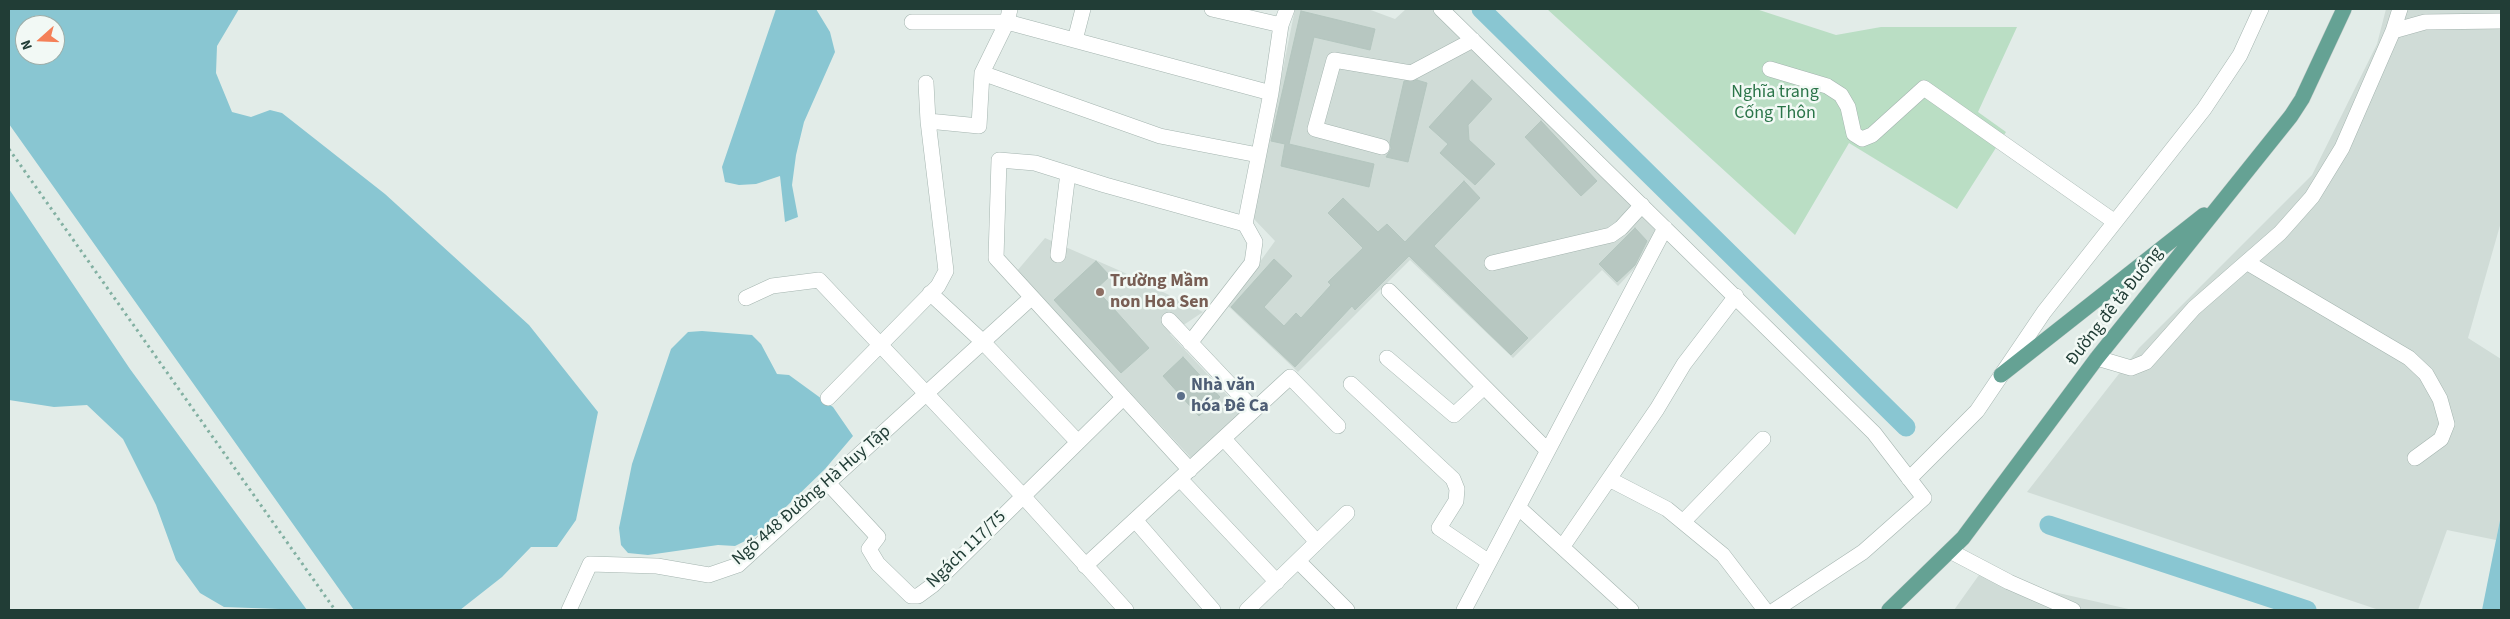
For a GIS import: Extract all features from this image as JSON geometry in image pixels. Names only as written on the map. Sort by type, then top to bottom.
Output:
[{"type":"main road","name":"Đường đê tả Đuống","points":[[1889,610],[1963,538],[2097,358],[2291,116],[2302,99],[2344,9]]},
{"type":"main road","points":[[2001,375],[2226,198]]},
{"type":"street","points":[[1075,40],[1083,9]]},
{"type":"street","points":[[1212,9],[1281,25]]},
{"type":"street","points":[[1190,342],[1252,263],[1255,242],[1245,224],[1271,92],[1281,25],[1287,9]]},
{"type":"street","points":[[1441,9],[1874,433],[1924,498],[1863,552],[1775,610]]},
{"type":"street","points":[[1909,479],[1962,427],[1984,401],[2044,312],[2221,85],[2244,48],[2261,9]]},
{"type":"street","points":[[2097,358],[2131,368],[2142,365],[2194,308],[2248,263],[2280,233],[2312,198],[2342,148],[2393,31],[2400,9]]},
{"type":"street","points":[[928,121],[978,126],[982,73],[1008,15]]},
{"type":"street","points":[[912,22],[1008,15],[1075,40],[1271,92]]},
{"type":"street","points":[[2393,31],[2425,22],[2501,21]]},
{"type":"street","points":[[1382,147],[1315,129],[1334,60],[1411,72],[1472,40]]},
{"type":"street","points":[[1770,69],[1827,86],[1840,95],[1848,107],[1854,134],[1862,139],[1872,134],[1924,88],[2115,222]]},
{"type":"street","points":[[982,73],[1160,136],[1258,155]]},
{"type":"street","points":[[828,398],[878,344],[930,293],[946,271],[928,121],[926,83]]},
{"type":"street","points":[[1245,224],[1035,163],[999,160],[996,258],[1123,398],[1185,475],[1277,582]]},
{"type":"street","points":[[1058,255],[1068,173]]},
{"type":"street","points":[[1492,263],[1611,235],[1621,228],[1642,205]]},
{"type":"street","points":[[1464,610],[1665,228]]},
{"type":"street","points":[[2248,263],[2409,358],[2426,374],[2440,399],[2446,424],[2441,439],[2415,458]]},
{"type":"street","points":[[746,298],[772,286],[819,280],[925,395],[1023,496],[1126,610]]},
{"type":"street","points":[[1389,291],[1547,450]]},
{"type":"street","points":[[930,293],[982,341],[1077,441]]},
{"type":"street","points":[[1563,546],[1657,408],[1684,364],[1736,296]]},
{"type":"street","name":"Ngõ 448 Đường Hà Huy Tập","points":[[569,610],[590,564],[657,566],[709,575],[738,565],[1031,298]]},
{"type":"street","points":[[1168,320],[1254,410]]},
{"type":"street","points":[[1387,358],[1454,415],[1484,387]]},
{"type":"street","points":[[1085,566],[1290,377],[1338,426]]},
{"type":"street","points":[[1350,384],[1453,479],[1457,489],[1456,501],[1439,528],[1489,562]]},
{"type":"street","points":[[1023,496],[1123,398]]},
{"type":"street","points":[[1224,439],[1318,542]]},
{"type":"street","points":[[1683,522],[1764,439]]},
{"type":"street","points":[[1609,479],[1667,509],[1723,555],[1765,610]]},
{"type":"street","name":"Ngách 117/75","points":[[828,482],[878,537],[869,549],[878,564],[911,596],[918,596],[933,585],[1023,496]]},
{"type":"street","points":[[1518,507],[1631,610]]},
{"type":"street","points":[[1247,610],[1347,513]]},
{"type":"street","points":[[1135,520],[1213,610]]},
{"type":"street","points":[[1950,551],[2009,582],[2072,610]]},
{"type":"street","points":[[1298,561],[1347,610]]},
{"type":"path","points":[[9,149],[335,610]]},
{"type":"shaded area","points":[[1295,9],[1368,9],[1395,19],[1406,9],[1438,9],[1663,238],[1618,286],[1602,270],[1513,358],[1410,260],[1298,372],[1228,306],[1275,241],[1253,218]]},
{"type":"shaded area","points":[[2386,9],[2501,9],[2501,222],[2468,338],[2501,359],[2501,515],[2496,540],[2447,530],[2418,610],[2379,610],[2027,492],[2139,348],[2312,175],[2377,44]]},
{"type":"shaded area","name":"Trường Mầm non Hoa Sen","points":[[1045,238],[1125,273],[1203,312],[1170,334],[1243,412],[1192,459],[1017,271]]},
{"type":"shaded area","points":[[1979,575],[2133,610],[1954,610]]},
{"type":"green space","name":"Nghĩa trang Cống Thôn","points":[[1547,9],[1756,9],[1836,35],[1881,27],[2017,27],[1978,112],[2006,132],[1957,209],[1849,143],[1795,235]]},
{"type":"water","points":[[9,9],[239,9],[217,46],[216,73],[232,112],[251,117],[270,110],[282,113],[385,194],[529,325],[598,412],[576,520],[557,547],[531,547],[502,577],[460,610],[354,610],[9,124]]},
{"type":"water","points":[[776,9],[816,9],[830,32],[835,52],[804,122],[796,155],[792,185],[798,217],[785,222],[780,176],[756,184],[739,185],[725,182],[722,167]]},
{"type":"water","points":[[9,189],[130,369],[307,610],[224,607],[200,593],[176,560],[156,505],[123,439],[87,405],[54,407],[9,400]]},
{"type":"water","points":[[702,331],[752,335],[761,344],[777,374],[789,375],[833,407],[853,436],[825,469],[757,535],[735,546],[718,545],[648,555],[628,553],[621,545],[619,528],[632,464],[671,349],[688,332]]},
{"type":"water","points":[[2501,515],[2501,610],[2482,610]]},
{"type":"building","points":[[1301,11],[1375,29],[1370,50],[1314,37],[1289,144],[1374,164],[1369,187],[1281,166],[1285,144],[1271,141]]},
{"type":"building","points":[[1417,80],[1427,83],[1408,162],[1386,157],[1391,149],[1390,142],[1404,81]]},
{"type":"building","points":[[1472,80],[1492,99],[1468,125],[1469,140],[1495,164],[1475,185],[1440,153],[1448,144],[1429,127]]},
{"type":"building","points":[[1541,121],[1597,181],[1581,196],[1525,137]]},
{"type":"building","points":[[1464,181],[1480,198],[1434,246],[1528,338],[1511,355],[1409,256],[1355,310],[1352,306],[1295,367],[1231,307],[1274,259],[1292,276],[1264,307],[1284,326],[1296,313],[1301,318],[1331,285],[1328,282],[1363,248],[1328,213],[1343,198],[1378,232],[1387,224],[1405,242]]},
{"type":"building","points":[[1635,228],[1647,241],[1635,265],[1617,282],[1599,264]]},
{"type":"building","points":[[1096,261],[1110,276],[1096,289],[1149,348],[1121,373],[1054,300]]},
{"type":"building","points":[[1183,357],[1220,397],[1199,416],[1163,376]]},
{"type":"waterway","points":[[1481,9],[1906,427]]},
{"type":"waterway","points":[[2049,525],[2307,610]]},
{"type":"place","name":"Trường Mầm non Hoa Sen","points":[[1100,292]]},
{"type":"place","name":"Nhà văn hóa Đê Ca","points":[[1181,396]]}]
